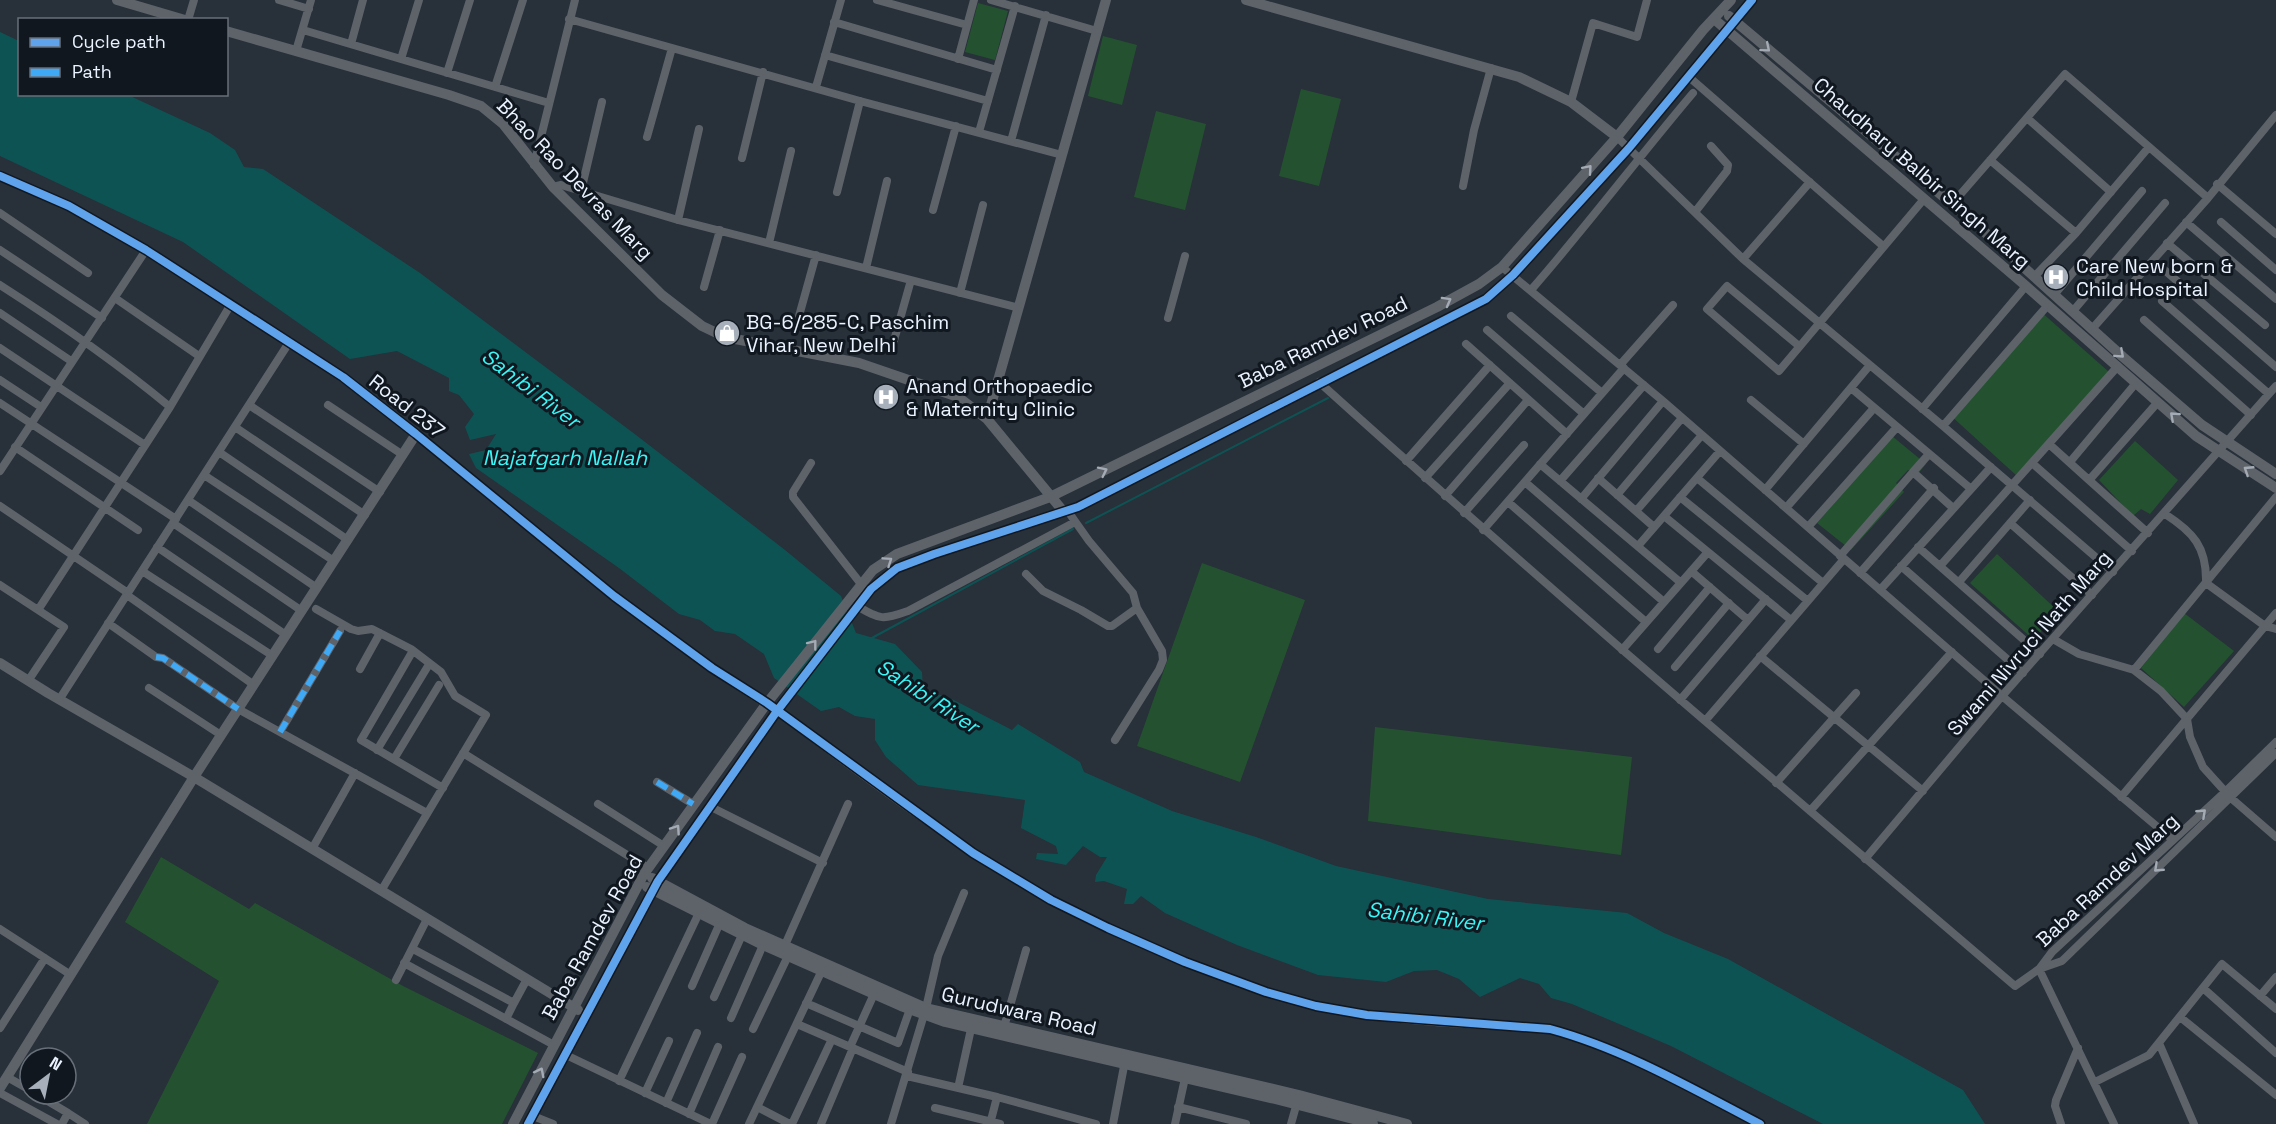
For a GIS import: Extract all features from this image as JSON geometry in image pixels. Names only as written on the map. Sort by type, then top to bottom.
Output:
[{"type":"street","points":[[117,0],[180,18]]},
{"type":"street","points":[[188,18],[194,0]]},
{"type":"street","points":[[279,0],[309,9]]},
{"type":"street","points":[[296,51],[312,0]]},
{"type":"street","points":[[351,44],[363,0]]},
{"type":"street","points":[[401,59],[419,0]]},
{"type":"street","points":[[447,73],[470,0]]},
{"type":"street","points":[[495,87],[523,0]]},
{"type":"street","points":[[534,165],[575,0]]},
{"type":"street","points":[[816,87],[840,0]]},
{"type":"street","points":[[877,0],[967,25]]},
{"type":"street","points":[[957,58],[974,0]]},
{"type":"street","points":[[991,0],[1097,31]]},
{"type":"street","points":[[987,419],[1106,0]]},
{"type":"street","points":[[1246,0],[1491,68],[1519,77],[1571,102],[1617,137],[1743,259],[2113,572]]},
{"type":"street","points":[[1571,102],[1593,23],[1637,37],[1647,0]]},
{"type":"street","name":"Baba Ramdev Road","points":[[513,1124],[644,875],[767,703],[853,604],[861,584],[873,570],[897,554],[1050,497],[1437,307],[1479,284],[1502,267],[1617,137],[1731,0]]},
{"type":"street","points":[[553,1124],[530,1120],[656,886],[709,806],[853,604],[897,568],[1065,511],[1486,299],[1513,275],[1629,148],[1752,0]]},
{"type":"street","points":[[979,132],[1015,6]]},
{"type":"street","name":"Chaudhary Balbir Singh Marg","points":[[1718,14],[1734,21],[1952,204],[2202,425],[2276,474]]},
{"type":"street","name":"Chaudhary Balbir Singh Marg","points":[[1718,14],[1727,30],[2048,305],[2196,436],[2276,488]]},
{"type":"street","points":[[1011,141],[1046,15]]},
{"type":"street","points":[[569,19],[1062,155]]},
{"type":"street","points":[[834,22],[997,70]]},
{"type":"street","points":[[303,30],[549,103]]},
{"type":"street","name":"Bhao Rao Devras Marg","points":[[228,32],[481,106],[503,124],[553,187],[662,295],[702,326],[725,337],[860,363],[958,397],[987,419],[1050,497],[1065,511]]},
{"type":"street","points":[[647,137],[672,48]]},
{"type":"street","points":[[825,55],[988,101]]},
{"type":"street","points":[[1463,186],[1474,130],[1491,68]]},
{"type":"street","points":[[742,158],[762,72]]},
{"type":"street","points":[[1952,204],[2065,74],[2208,198]]},
{"type":"street","points":[[1689,77],[1883,246]]},
{"type":"street","points":[[1531,290],[1579,235],[1638,158],[1693,93]]},
{"type":"street","points":[[837,192],[861,101]]},
{"type":"street","points":[[581,191],[602,102]]},
{"type":"street","points":[[2027,118],[2111,192]]},
{"type":"street","points":[[2092,329],[2275,119]]},
{"type":"street","points":[[933,210],[956,126]]},
{"type":"street","points":[[678,219],[699,129]]},
{"type":"street","points":[[1695,212],[1727,171],[1728,165],[1711,146]]},
{"type":"street","points":[[2034,277],[2149,147]]},
{"type":"street","points":[[769,243],[791,151]]},
{"type":"street","points":[[1990,160],[2076,232]]},
{"type":"street","name":"Road 237","points":[[0,176],[69,206],[146,250],[343,377],[614,596],[712,668],[777,711]]},
{"type":"street","points":[[866,268],[887,181]]},
{"type":"street","points":[[1743,259],[1810,182]]},
{"type":"street","points":[[2217,184],[2276,234]]},
{"type":"street","points":[[553,187],[561,185],[678,219],[1019,308]]},
{"type":"street","points":[[2054,295],[2142,191]]},
{"type":"street","points":[[1799,346],[1727,286],[1707,309],[1779,371],[1924,199]]},
{"type":"street","points":[[2073,311],[2165,203]]},
{"type":"street","points":[[960,293],[983,205]]},
{"type":"street","points":[[0,213],[88,273]]},
{"type":"street","points":[[2186,222],[2276,299]]},
{"type":"street","points":[[2222,222],[2276,270]]},
{"type":"street","points":[[704,287],[720,230]]},
{"type":"street","points":[[2167,243],[2265,325]]},
{"type":"street","points":[[0,250],[102,318]]},
{"type":"street","points":[[0,471],[3,461],[15,447],[146,250]]},
{"type":"street","points":[[799,316],[816,255]]},
{"type":"street","points":[[1168,318],[1185,256]]},
{"type":"street","points":[[2153,260],[2276,367]]},
{"type":"street","points":[[1502,267],[1663,401],[2002,696],[2173,840]]},
{"type":"street","points":[[893,344],[912,280]]},
{"type":"street","points":[[0,285],[140,382],[170,407]]},
{"type":"street","points":[[1922,409],[2026,286]]},
{"type":"street","points":[[115,298],[199,356]]},
{"type":"street","points":[[2162,301],[2269,394]]},
{"type":"street","points":[[38,610],[170,407],[231,304]]},
{"type":"street","points":[[1484,530],[1602,393],[1673,305]]},
{"type":"street","points":[[1943,426],[2048,305]]},
{"type":"street","points":[[0,313],[71,360]]},
{"type":"street","points":[[1511,316],[1602,393]]},
{"type":"street","points":[[2144,320],[2251,415]]},
{"type":"street","points":[[1488,330],[1584,414]]},
{"type":"street","points":[[59,700],[290,341]]},
{"type":"street","points":[[1466,344],[1567,434]]},
{"type":"street","points":[[0,348],[145,445]]},
{"type":"street","points":[[1406,461],[1490,365]]},
{"type":"street","points":[[1765,490],[1870,365]]},
{"type":"street","points":[[1940,566],[2118,366]]},
{"type":"street","points":[[0,380],[41,407]]},
{"type":"street","points":[[1319,382],[1464,513],[2014,986],[2039,969],[2114,1124]]},
{"type":"street","points":[[1425,478],[1510,383]]},
{"type":"street","points":[[2070,462],[2136,383]]},
{"type":"street","points":[[1560,481],[1644,386]]},
{"type":"street","name":"Swami Nivruci Nath Marg","points":[[1865,859],[2002,696],[2276,386]]},
{"type":"street","points":[[1851,388],[1970,488]]},
{"type":"street","points":[[1445,496],[1528,400]]},
{"type":"street","points":[[1751,400],[1804,444]]},
{"type":"street","points":[[1581,499],[1663,401]]},
{"type":"street","points":[[2090,481],[2158,402]]},
{"type":"street","points":[[0,403],[120,483],[302,611]]},
{"type":"street","points":[[249,405],[380,492]]},
{"type":"street","points":[[328,405],[403,455]]},
{"type":"street","points":[[1786,508],[1874,408]]},
{"type":"street","points":[[1617,495],[1682,418]]},
{"type":"street","points":[[235,427],[365,515]]},
{"type":"street","points":[[1808,527],[1897,427]]},
{"type":"street","points":[[0,1088],[194,777],[416,434]]},
{"type":"street","points":[[1636,511],[1702,435]]},
{"type":"street","points":[[2049,444],[2148,533]]},
{"type":"street","points":[[1464,513],[1524,445]]},
{"type":"street","points":[[15,447],[138,530]]},
{"type":"street","points":[[1638,546],[1720,451]]},
{"type":"street","points":[[219,452],[348,540]]},
{"type":"street","points":[[1705,721],[1929,454]]},
{"type":"street","points":[[812,463],[793,492],[793,497],[861,584]]},
{"type":"street","points":[[2032,463],[2132,551]]},
{"type":"street","points":[[1540,464],[1680,582]]},
{"type":"street","points":[[1880,590],[1991,467]]},
{"type":"street","points":[[1913,472],[1934,488],[1953,508]]},
{"type":"street","points":[[204,476],[334,561]]},
{"type":"street","points":[[1598,478],[1654,527]]},
{"type":"street","points":[[1697,478],[1823,583]]},
{"type":"street","points":[[1525,482],[1664,602]]},
{"type":"street","points":[[1860,573],[1934,488]]},
{"type":"street","points":[[1680,497],[1808,601]]},
{"type":"street","points":[[2134,670],[2276,497]]},
{"type":"street","points":[[188,500],[317,588]]},
{"type":"street","points":[[1959,582],[2030,500]]},
{"type":"street","points":[[1508,502],[1646,622]]},
{"type":"street","points":[[0,506],[254,685]]},
{"type":"street","points":[[1065,511],[1133,593],[1137,608],[1159,644],[1162,660],[1159,670],[1115,740]]},
{"type":"street","points":[[2165,514],[2185,527],[2196,539],[2206,566],[2206,583]]},
{"type":"street","points":[[1664,516],[1791,620]]},
{"type":"street","points":[[853,604],[876,618],[887,618],[908,611],[1075,522]]},
{"type":"street","points":[[2010,523],[2092,595]]},
{"type":"street","points":[[157,547],[286,635]]},
{"type":"street","points":[[1918,547],[2040,654]]},
{"type":"street","points":[[1622,650],[1708,552]]},
{"type":"street","points":[[1901,566],[2023,673]]},
{"type":"street","points":[[142,571],[273,656]]},
{"type":"street","points":[[1691,571],[1748,620]]},
{"type":"street","points":[[1026,574],[1043,591],[1107,626],[1112,626],[1137,608]]},
{"type":"street","points":[[2206,583],[2265,626],[2276,629]]},
{"type":"street","points":[[0,585],[64,627],[28,681]]},
{"type":"street","points":[[1658,649],[1710,587]]},
{"type":"street","points":[[1680,700],[1766,599]]},
{"type":"street","points":[[1675,667],[1729,603]]},
{"type":"street","points":[[316,609],[351,629],[358,631],[372,629],[411,649],[437,668],[455,696],[486,715],[381,891]]},
{"type":"street","points":[[2121,797],[2276,613]]},
{"type":"street","points":[[108,623],[156,657],[163,658],[238,709],[428,813]]},
{"type":"street","points":[[280,732],[340,631]]},
{"type":"street","points":[[360,669],[380,633]]},
{"type":"street","points":[[2053,639],[2079,654],[2134,670],[2161,691],[2187,719],[2190,737],[2199,759],[2228,795],[2276,837]]},
{"type":"street","points":[[1810,811],[1952,652]]},
{"type":"street","points":[[411,654],[361,740],[443,788]]},
{"type":"street","points":[[1760,656],[1923,790]]},
{"type":"street","points":[[0,663],[59,700],[194,777],[585,1015]]},
{"type":"street","points":[[377,750],[428,666]]},
{"type":"street","points":[[394,759],[439,685]]},
{"type":"street","points":[[149,688],[221,735]]},
{"type":"street","points":[[1776,783],[1856,693]]},
{"type":"street","points":[[777,711],[983,859],[1051,900],[1185,962],[1266,992],[1316,1006],[1367,1015],[1550,1029],[1575,1035],[1638,1062],[1761,1124]]},
{"type":"street","name":"Baba Ramdev Marg","points":[[2039,969],[2062,961],[2228,795],[2276,742]]},
{"type":"street","points":[[463,753],[644,875]]},
{"type":"street","name":"Baba Ramdev Marg","points":[[2039,969],[2052,952],[2173,840],[2276,753]]},
{"type":"street","points":[[312,849],[355,773]]},
{"type":"street","points":[[657,782],[693,804]]},
{"type":"street","points":[[598,804],[664,846]]},
{"type":"street","points":[[753,1029],[848,804]]},
{"type":"street","points":[[709,806],[823,863]]},
{"type":"street","name":"Gurudwara Road","points":[[644,875],[698,915],[762,945],[786,951]]},
{"type":"street","name":"Gurudwara Road","points":[[656,886],[786,951],[971,1029],[1125,1059],[1185,1078],[1298,1100],[1373,1124]]},
{"type":"street","points":[[894,1124],[938,956],[964,893]]},
{"type":"street","points":[[619,1081],[698,915]]},
{"type":"street","points":[[396,980],[427,919]]},
{"type":"street","points":[[692,986],[719,925]]},
{"type":"street","points":[[0,929],[71,975]]},
{"type":"street","points":[[714,997],[742,935]]},
{"type":"street","points":[[731,1018],[762,945]]},
{"type":"street","points":[[413,949],[514,1003]]},
{"type":"street","points":[[1004,1027],[1026,950]]},
{"type":"street","points":[[0,1028],[45,958]]},
{"type":"street","points":[[405,963],[554,1045]]},
{"type":"street","points":[[2095,1082],[2149,1055],[2222,964],[2276,1009]]},
{"type":"street","points":[[749,1124],[824,967]]},
{"type":"street","name":"Gurudwara Road","points":[[824,967],[874,994],[910,1009],[1004,1027],[1125,1059],[1407,1124]]},
{"type":"street","points":[[2260,996],[2276,977]]},
{"type":"street","points":[[506,1019],[527,979]]},
{"type":"street","points":[[2203,988],[2276,1053]]},
{"type":"street","points":[[821,1124],[874,994]]},
{"type":"street","points":[[806,1003],[898,1043],[910,1009]]},
{"type":"street","points":[[2180,1017],[2276,1095]]},
{"type":"street","points":[[797,1024],[907,1074],[1096,1124]]},
{"type":"street","points":[[958,1088],[971,1029]]},
{"type":"street","points":[[666,1103],[697,1034]]},
{"type":"street","points":[[757,1107],[791,1124],[832,1039]]},
{"type":"street","points":[[645,1093],[669,1041]]},
{"type":"street","points":[[2159,1043],[2194,1124]]},
{"type":"street","points":[[690,1114],[718,1047]]},
{"type":"street","points":[[2061,1124],[2055,1106],[2078,1048]]},
{"type":"street","points":[[566,1055],[711,1124],[742,1057]]},
{"type":"street","points":[[1113,1124],[1125,1059]]},
{"type":"street","points":[[7,1077],[18,1083]]},
{"type":"street","points":[[1175,1124],[1185,1078]]},
{"type":"street","points":[[0,1093],[57,1124]]},
{"type":"street","points":[[990,1123],[997,1097]]},
{"type":"street","points":[[1291,1124],[1298,1100]]},
{"type":"street","points":[[56,1106],[85,1124]]},
{"type":"street","points":[[1178,1107],[1246,1124]]},
{"type":"street","points":[[935,1108],[1000,1124]]},
{"type":"street","points":[[62,1124],[68,1113]]},
{"type":"shaded area","points":[[978,3],[1008,11],[995,60],[965,52]]},
{"type":"shaded area","points":[[1103,36],[1137,45],[1122,105],[1088,96]]},
{"type":"shaded area","points":[[1301,89],[1341,99],[1319,186],[1279,176]]},
{"type":"shaded area","points":[[1156,111],[1206,124],[1185,210],[1134,197]]},
{"type":"shaded area","points":[[2040,311],[2109,372],[2017,476],[1949,414]]},
{"type":"shaded area","points":[[1892,436],[1926,464],[1917,475],[1908,470],[1896,483],[1904,492],[1851,550],[1817,523]]},
{"type":"shaded area","points":[[2135,441],[2178,480],[2150,514],[2141,509],[2133,516],[2099,480]]},
{"type":"shaded area","points":[[1997,554],[2058,611],[2034,640],[1970,583]]},
{"type":"shaded area","points":[[1202,563],[1305,600],[1240,782],[1137,746]]},
{"type":"shaded area","points":[[2184,613],[2234,651],[2184,707],[2141,668]]},
{"type":"shaded area","points":[[1375,727],[1632,757],[1621,855],[1368,821]]},
{"type":"shaded area","points":[[161,857],[249,909],[255,903],[403,986],[538,1053],[502,1124],[147,1124],[219,981],[125,922]]},
{"type":"water","name":"Najafgarh Nallah","points":[[0,32],[18,41],[18,96],[130,96],[210,133],[235,150],[244,167],[263,169],[420,273],[636,435],[841,596],[856,633],[895,644],[922,672],[923,690],[948,697],[1012,730],[1018,724],[1080,762],[1084,772],[1172,811],[1256,837],[1336,866],[1488,899],[1627,913],[1664,933],[1728,959],[1963,1090],[1985,1124],[1823,1124],[1671,1046],[1572,1004],[1551,998],[1539,984],[1520,978],[1480,997],[1459,979],[1437,970],[1414,971],[1386,982],[1318,975],[1237,945],[1165,913],[1141,896],[1133,904],[1124,904],[1127,889],[1104,881],[1095,882],[1096,875],[1107,857],[1100,857],[1083,846],[1066,865],[1036,859],[1037,853],[1058,854],[1056,846],[1021,828],[1025,800],[918,785],[886,757],[875,740],[875,719],[855,716],[839,707],[821,711],[774,678],[764,654],[735,634],[715,631],[700,620],[679,614],[619,568],[476,468],[469,454],[486,450],[496,434],[470,440],[465,427],[474,414],[459,395],[449,391],[449,378],[397,351],[350,359],[183,242],[0,156]]},
{"type":"waterway","points":[[1086,523],[1328,398]]},
{"type":"waterway","points":[[870,639],[1073,529]]},
{"type":"marked path","points":[[280,732],[340,631]]},
{"type":"marked path","points":[[156,657],[163,658],[238,709]]},
{"type":"marked path","points":[[657,782],[693,804]]},
{"type":"cycle path","points":[[528,1124],[658,881],[777,711],[871,589],[897,568],[1078,507],[1486,299],[1513,275],[1629,148],[1752,0]]},
{"type":"cycle path","points":[[0,176],[69,206],[146,250],[343,377],[614,596],[712,668],[767,703],[973,853],[1051,900],[1185,962],[1266,992],[1316,1006],[1367,1015],[1550,1029],[1578,1037],[1658,1071],[1760,1124]]},
{"type":"place","name":"Care New born & Child Hospital","points":[[2056,277]]},
{"type":"place","name":"BG-6/285-C, Paschim Vihar, New Delhi","points":[[727,333]]},
{"type":"place","name":"Anand Orthopaedic & Maternity Clinic","points":[[886,397]]},
{"type":"water label","name":"Sahibi River","points":[[531,388]]},
{"type":"water label","name":"Sahibi River","points":[[928,696]]},
{"type":"water label","name":"Sahibi River","points":[[1425,916]]}]
